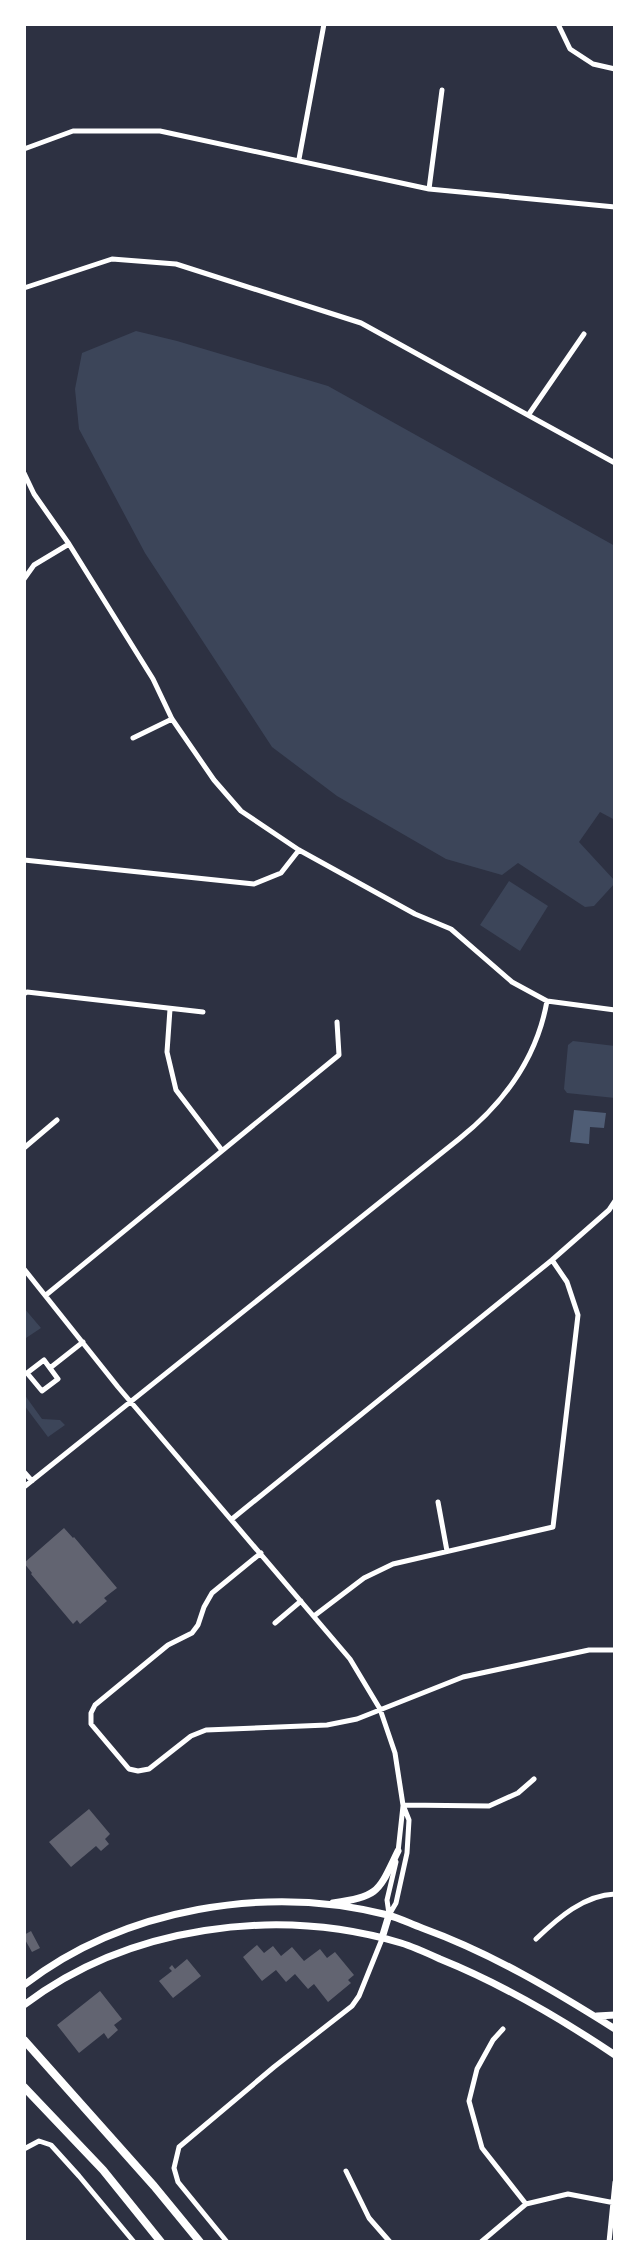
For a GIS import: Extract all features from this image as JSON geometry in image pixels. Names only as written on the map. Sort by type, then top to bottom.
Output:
[{"type":"main road","points":[[323,1904],[363,1899],[379,1889],[398,1851]]},
{"type":"main road","points":[[24,1985],[78,1951],[154,1919],[245,1904],[323,1904],[389,1915],[440,1934],[517,1970],[615,2029]]},
{"type":"main road","points":[[382,1938],[389,1915]]},
{"type":"main road","points":[[24,2005],[58,1981],[83,1969],[172,1936],[235,1927],[310,1927],[360,1933],[402,1943],[485,1978],[541,2008],[615,2055]]},
{"type":"main road","points":[[595,2016],[615,2015]]},
{"type":"main road","points":[[24,2040],[200,2242]]},
{"type":"main road","points":[[24,2087],[103,2170],[161,2242]]},
{"type":"street","points":[[299,159],[324,24]]},
{"type":"street","points":[[558,24],[570,49],[593,64],[615,69]]},
{"type":"street","points":[[429,189],[442,90]]},
{"type":"street","points":[[24,149],[73,131],[160,131],[429,189],[615,207]]},
{"type":"street","points":[[24,288],[112,259],[176,264],[361,323],[615,463]]},
{"type":"street","points":[[529,414],[584,334]]},
{"type":"street","points":[[24,473],[34,494],[153,679],[172,719],[214,780],[241,811],[299,850],[415,914],[451,929],[512,982],[547,1001],[615,1010]]},
{"type":"street","points":[[24,579],[34,565],[69,544]]},
{"type":"street","points":[[133,738],[172,719]]},
{"type":"street","points":[[24,860],[254,884],[281,873],[299,850]]},
{"type":"street","points":[[24,994],[203,1012]]},
{"type":"street","points":[[24,1487],[495,1107],[527,1061],[547,1001]]},
{"type":"street","points":[[170,1009],[167,1052],[176,1090],[221,1149]]},
{"type":"street","points":[[46,1295],[339,1055],[337,1022]]},
{"type":"street","points":[[24,1148],[57,1120]]},
{"type":"street","points":[[232,1519],[552,1260],[609,1210],[615,1201]]},
{"type":"street","points":[[314,1616],[364,1578],[393,1564],[553,1527],[578,1315],[567,1282],[552,1260]]},
{"type":"street","points":[[24,1269],[350,1659],[380,1709],[395,1753],[403,1805],[409,1820],[407,1853],[396,1903],[389,1915]]},
{"type":"street","points":[[50,1368],[83,1342]]},
{"type":"street","points":[[44,1360],[50,1368],[58,1379],[42,1391],[27,1373],[44,1360]]},
{"type":"street","points":[[24,1472],[32,1481]]},
{"type":"street","points":[[438,1502],[447,1551]]},
{"type":"street","points":[[261,1553],[212,1593],[192,1633],[168,1645],[95,1705],[91,1724],[129,1769],[149,1769],[191,1736],[206,1730],[327,1725],[357,1719],[463,1677],[589,1650],[615,1650]]},
{"type":"street","points":[[275,1623],[301,1601]]},
{"type":"street","points":[[403,1805],[489,1806],[518,1793],[534,1779]]},
{"type":"street","points":[[389,1915],[387,1900],[398,1851],[403,1805]]},
{"type":"street","points":[[536,1939],[556,1920],[598,1895],[615,1894]]},
{"type":"street","points":[[227,2242],[178,2182],[174,2168],[179,2147],[352,2006],[382,1938]]},
{"type":"street","points":[[503,2029],[477,2069],[469,2101],[482,2148],[526,2204]]},
{"type":"street","points":[[24,2149],[36,2142],[51,2145],[134,2242]]},
{"type":"street","points":[[346,2171],[369,2218],[390,2242]]},
{"type":"street","points":[[609,2242],[615,2182]]},
{"type":"street","points":[[481,2242],[526,2204],[568,2194],[614,2203]]},
{"type":"shaded area","points":[[136,331],[328,386],[615,546],[615,820],[600,812],[579,842],[615,883],[594,906],[585,907],[518,863],[502,875],[446,859],[337,796],[272,747],[145,553],[79,429],[75,389],[82,353]]},
{"type":"shaded area","points":[[509,881],[548,906],[520,951],[480,925]]},
{"type":"shaded area","points":[[573,1041],[615,1046],[615,1098],[567,1093],[564,1089],[568,1045]]},
{"type":"shaded area","points":[[574,1110],[606,1113],[604,1128],[590,1127],[589,1144],[570,1142]]},
{"type":"shaded area","points":[[24,1308],[41,1328],[26,1338],[24,1336]]},
{"type":"shaded area","points":[[24,1394],[42,1419],[60,1420],[65,1425],[48,1437],[24,1405]]},
{"type":"building","points":[[64,1528],[117,1588],[80,1624],[77,1620],[73,1624],[24,1563]]},
{"type":"building","points":[[89,1809],[110,1834],[105,1839],[109,1844],[101,1851],[96,1846],[71,1867],[49,1842]]},
{"type":"building","points":[[31,1931],[40,1948],[32,1952],[24,1938]]},
{"type":"building","points":[[257,1945],[264,1953],[273,1946],[281,1956],[292,1947],[304,1961],[320,1949],[327,1958],[335,1952],[354,1975],[348,1980],[351,1983],[328,2002],[314,1984],[308,1989],[295,1974],[286,1982],[276,1970],[262,1981],[243,1957]]},
{"type":"building","points":[[187,1959],[201,1976],[173,1998],[159,1981],[172,1971],[169,1968],[172,1965],[175,1969]]},
{"type":"building","points":[[100,1991],[122,2019],[114,2025],[118,2030],[108,2039],[104,2033],[79,2053],[57,2025]]}]
